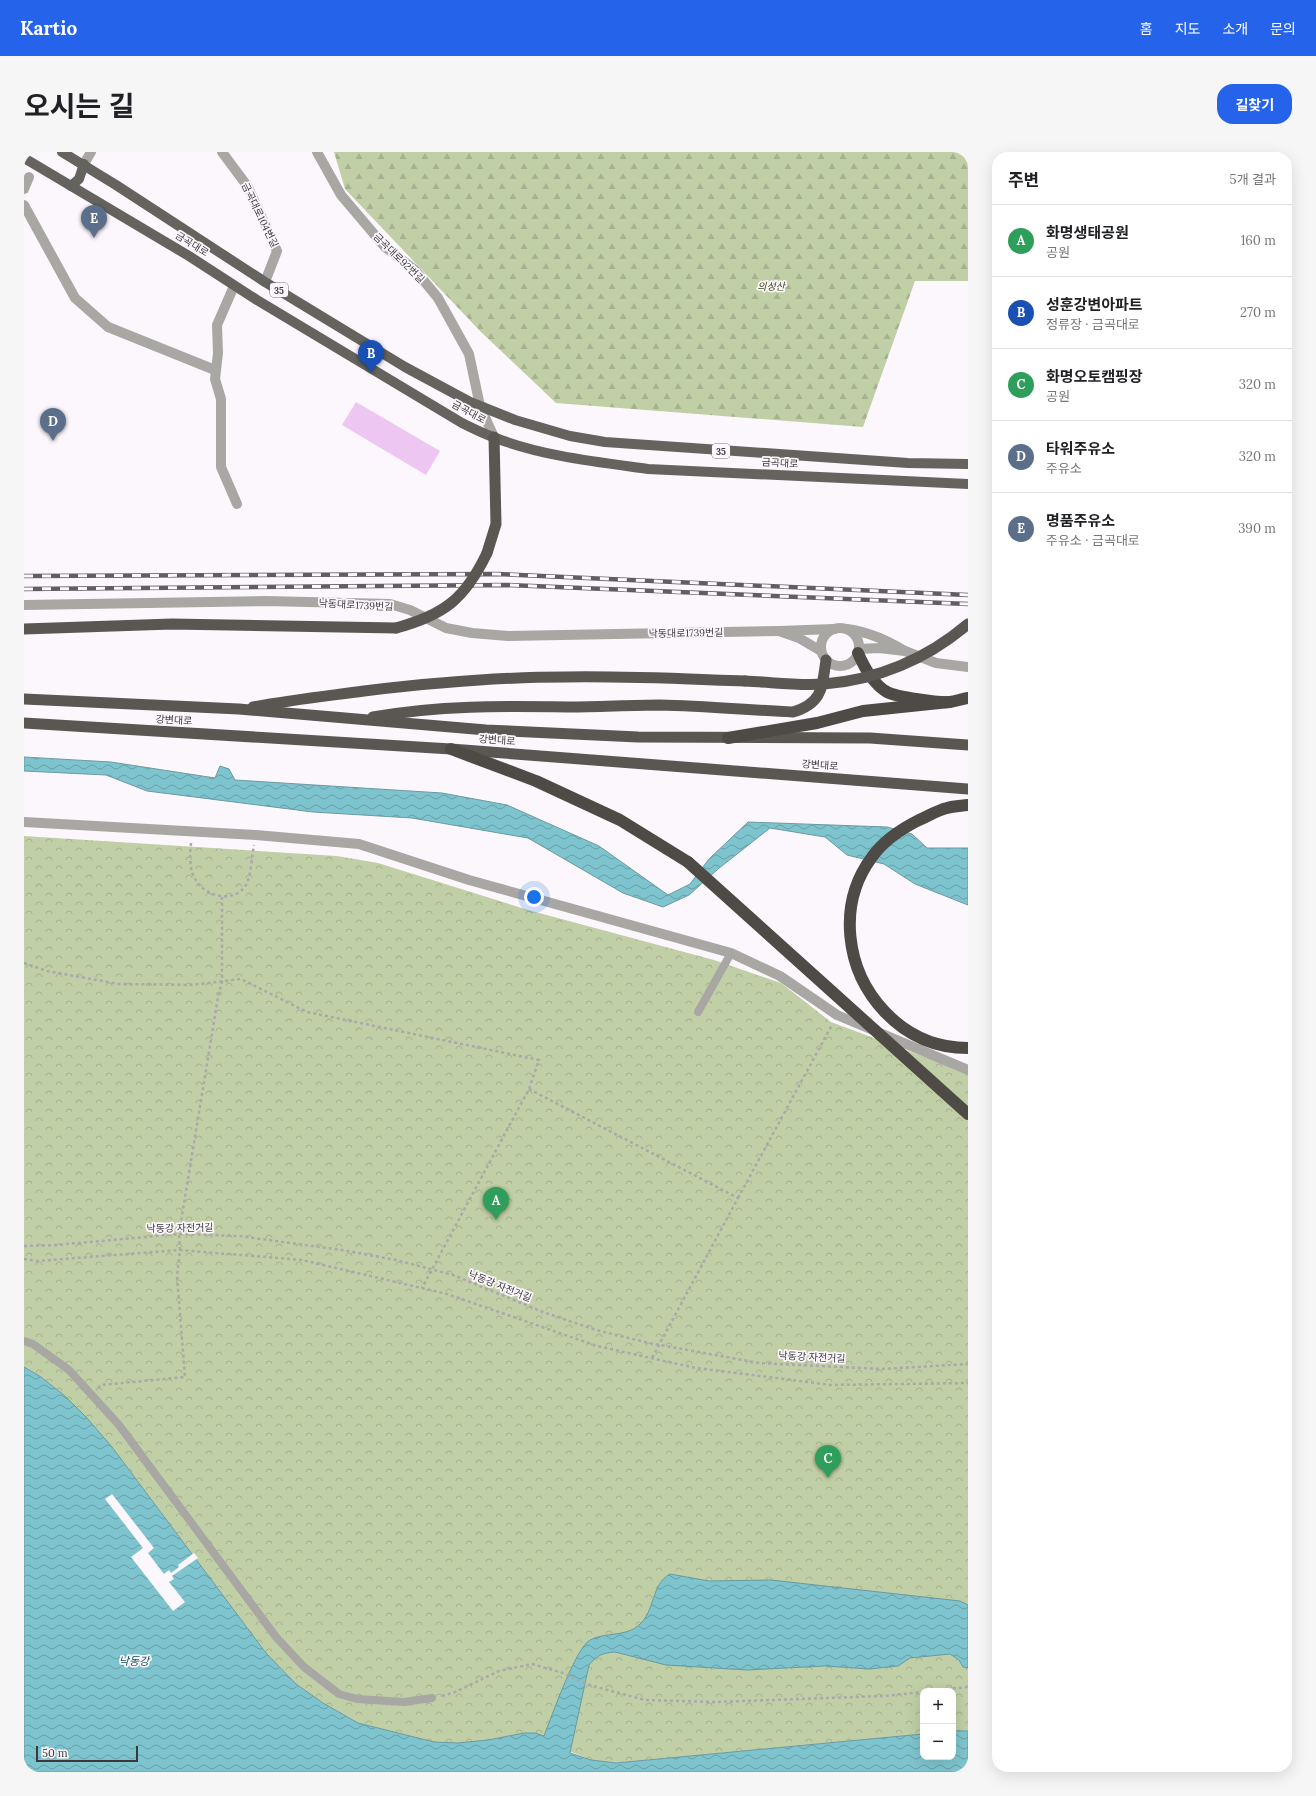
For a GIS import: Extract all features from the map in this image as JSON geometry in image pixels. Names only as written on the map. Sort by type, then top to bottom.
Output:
[{"type":"highway","points":[[24,629],[172,624],[396,628],[429,617],[441,612],[454,601],[473,579],[487,553],[496,524],[494,438]]},
{"type":"highway","points":[[239,709],[300,698],[415,685],[483,680],[647,677],[824,684],[875,676],[907,663],[929,652],[968,624]]},
{"type":"highway","points":[[858,651],[864,666],[877,685],[887,692],[901,697],[949,702]]},
{"type":"highway","points":[[359,720],[410,710],[476,706],[571,707],[660,705],[793,712],[805,709],[815,701],[822,689],[824,656]]},
{"type":"highway","name":"강변대로","points":[[24,698],[239,709],[486,730],[638,737],[870,738],[968,745]]},
{"type":"highway","points":[[728,738],[817,723],[863,711],[949,702],[968,698]]},
{"type":"highway","name":"강변대로","points":[[24,723],[451,748],[968,788]]},
{"type":"highway","points":[[451,748],[536,780],[620,820],[688,862],[968,1114]]},
{"type":"highway","points":[[968,805],[946,808],[906,827],[890,838],[872,856],[861,875],[854,895],[849,936],[854,959],[860,976],[870,992],[893,1020],[919,1039],[943,1046],[968,1048]]},
{"type":"main road","name":"금곡대로","points":[[62,152],[84,164],[265,282],[406,367],[480,406],[515,420],[570,436],[605,442],[908,463],[968,464]]},
{"type":"main road","name":"금곡대로","points":[[24,158],[189,256],[234,286],[462,423],[494,438],[536,450],[603,463],[648,469],[968,484]]},
{"type":"main road","points":[[71,186],[79,179],[84,164]]},
{"type":"street","points":[[84,164],[91,152]]},
{"type":"street","name":"금곡대로104번길","points":[[222,152],[248,187],[278,251],[265,282]]},
{"type":"street","name":"금곡대로92번길","points":[[317,152],[341,195],[385,247],[414,270],[438,298],[469,354],[480,406],[494,438]]},
{"type":"street","points":[[24,189],[29,177]]},
{"type":"street","points":[[24,205],[75,298],[108,327],[215,370]]},
{"type":"street","points":[[234,286],[217,326],[218,353],[215,379],[221,399],[221,467],[237,504]]},
{"type":"street","name":"낙동대로1739번길","points":[[24,605],[266,602],[390,604],[410,610],[446,628],[472,633],[508,636],[834,629]]},
{"type":"street","points":[[824,656],[821,642],[824,637],[834,629],[846,629],[864,631],[884,639],[905,651],[936,663],[968,667]]},
{"type":"street","points":[[779,631],[798,638],[824,656],[833,665],[844,666],[854,660],[858,651],[856,637],[846,629]]},
{"type":"street","points":[[858,651],[879,648],[905,651]]},
{"type":"street","points":[[24,822],[256,835],[359,844],[469,880],[731,953],[780,976],[837,1015],[968,1070]]},
{"type":"lane","points":[[698,1012],[731,953]]},
{"type":"lane","points":[[24,1341],[33,1344],[69,1370],[119,1425],[276,1637],[304,1667],[339,1694],[357,1699],[404,1702],[432,1698]]},
{"type":"path","points":[[191,832],[190,858],[194,878],[202,889],[210,894],[222,897],[240,891],[247,884],[256,835]]},
{"type":"path","points":[[91,1394],[101,1385],[185,1377],[177,1276],[180,1250],[179,1234],[218,997],[222,982],[222,897]]},
{"type":"path","points":[[24,963],[47,971],[119,984],[192,985],[241,979],[307,1012],[539,1060],[529,1088],[422,1288]]},
{"type":"path","points":[[652,1358],[837,1015]]},
{"type":"path","points":[[529,1088],[738,1198]]},
{"type":"path","name":"낙동강 자전거길","points":[[24,1246],[56,1246],[179,1234],[239,1236],[307,1245],[396,1260],[453,1275],[543,1312],[596,1330],[659,1344],[759,1363],[882,1369],[968,1364]]},
{"type":"path","points":[[24,1259],[37,1261],[180,1250],[302,1260],[447,1294],[597,1346],[696,1368],[831,1385],[968,1383]]},
{"type":"path","points":[[432,1698],[455,1692],[499,1671],[532,1664],[563,1673],[590,1685],[645,1700],[716,1702],[884,1696],[920,1692]]},
{"type":"path","points":[[952,1688],[968,1686]]},
{"type":"green space","name":"의성산","points":[[334,152],[968,152],[968,281],[915,281],[863,427],[556,403],[481,332],[345,189]]},
{"type":"green space","points":[[24,836],[337,856],[378,863],[528,910],[714,960],[781,983],[831,1022],[968,1073],[968,1731],[956,1731],[956,1688],[920,1688],[920,1734],[616,1763],[591,1760],[524,1733],[488,1740],[458,1743],[434,1742],[358,1723],[323,1703],[296,1684],[266,1653],[112,1447],[87,1418],[65,1396],[41,1377],[24,1367]]},
{"type":"water","points":[[24,757],[111,762],[215,778],[220,766],[229,769],[235,780],[442,793],[507,805],[599,846],[668,895],[690,884],[709,859],[748,822],[887,827],[912,834],[927,848],[968,848],[968,905],[915,884],[884,864],[847,855],[825,837],[770,828],[718,869],[689,895],[663,907],[623,893],[528,838],[412,818],[313,812],[147,791],[106,775],[24,771]]},
{"type":"water","name":"낙동강","points":[[24,1367],[41,1377],[65,1396],[87,1418],[112,1447],[266,1653],[296,1684],[323,1703],[358,1723],[434,1742],[458,1743],[488,1740],[524,1733],[535,1733],[544,1736],[564,1684],[584,1645],[590,1640],[602,1636],[622,1633],[634,1629],[639,1625],[648,1613],[659,1584],[670,1574],[709,1581],[771,1580],[960,1601],[968,1605],[968,1668],[963,1667],[959,1660],[950,1654],[910,1658],[898,1666],[869,1669],[825,1666],[747,1670],[666,1665],[615,1652],[600,1655],[589,1665],[570,1753],[591,1760],[616,1763],[920,1734],[920,1760],[956,1760],[956,1731],[968,1731],[968,1772],[24,1772]]},
{"type":"pier","points":[[112,1494],[154,1548],[148,1553],[164,1574],[169,1570],[171,1573],[179,1567],[178,1565],[194,1553],[198,1558],[172,1576],[174,1579],[169,1582],[185,1602],[173,1611],[131,1557],[143,1548],[105,1499]]},
{"type":"building","points":[[356,402],[440,451],[426,475],[342,425]]},
{"type":"railway","points":[[24,576],[497,574],[968,595]]},
{"type":"railway","points":[[24,589],[507,585],[968,604]]},
{"type":"place","name":"명품주유소","points":[[94,238]]},
{"type":"place","name":"성훈강변아파트","points":[[371,373]]},
{"type":"place","name":"타워주유소","points":[[53,441]]},
{"type":"place","name":"화명생태공원","points":[[496,1220]]},
{"type":"place","name":"화명오토캠핑장","points":[[828,1478]]}]
